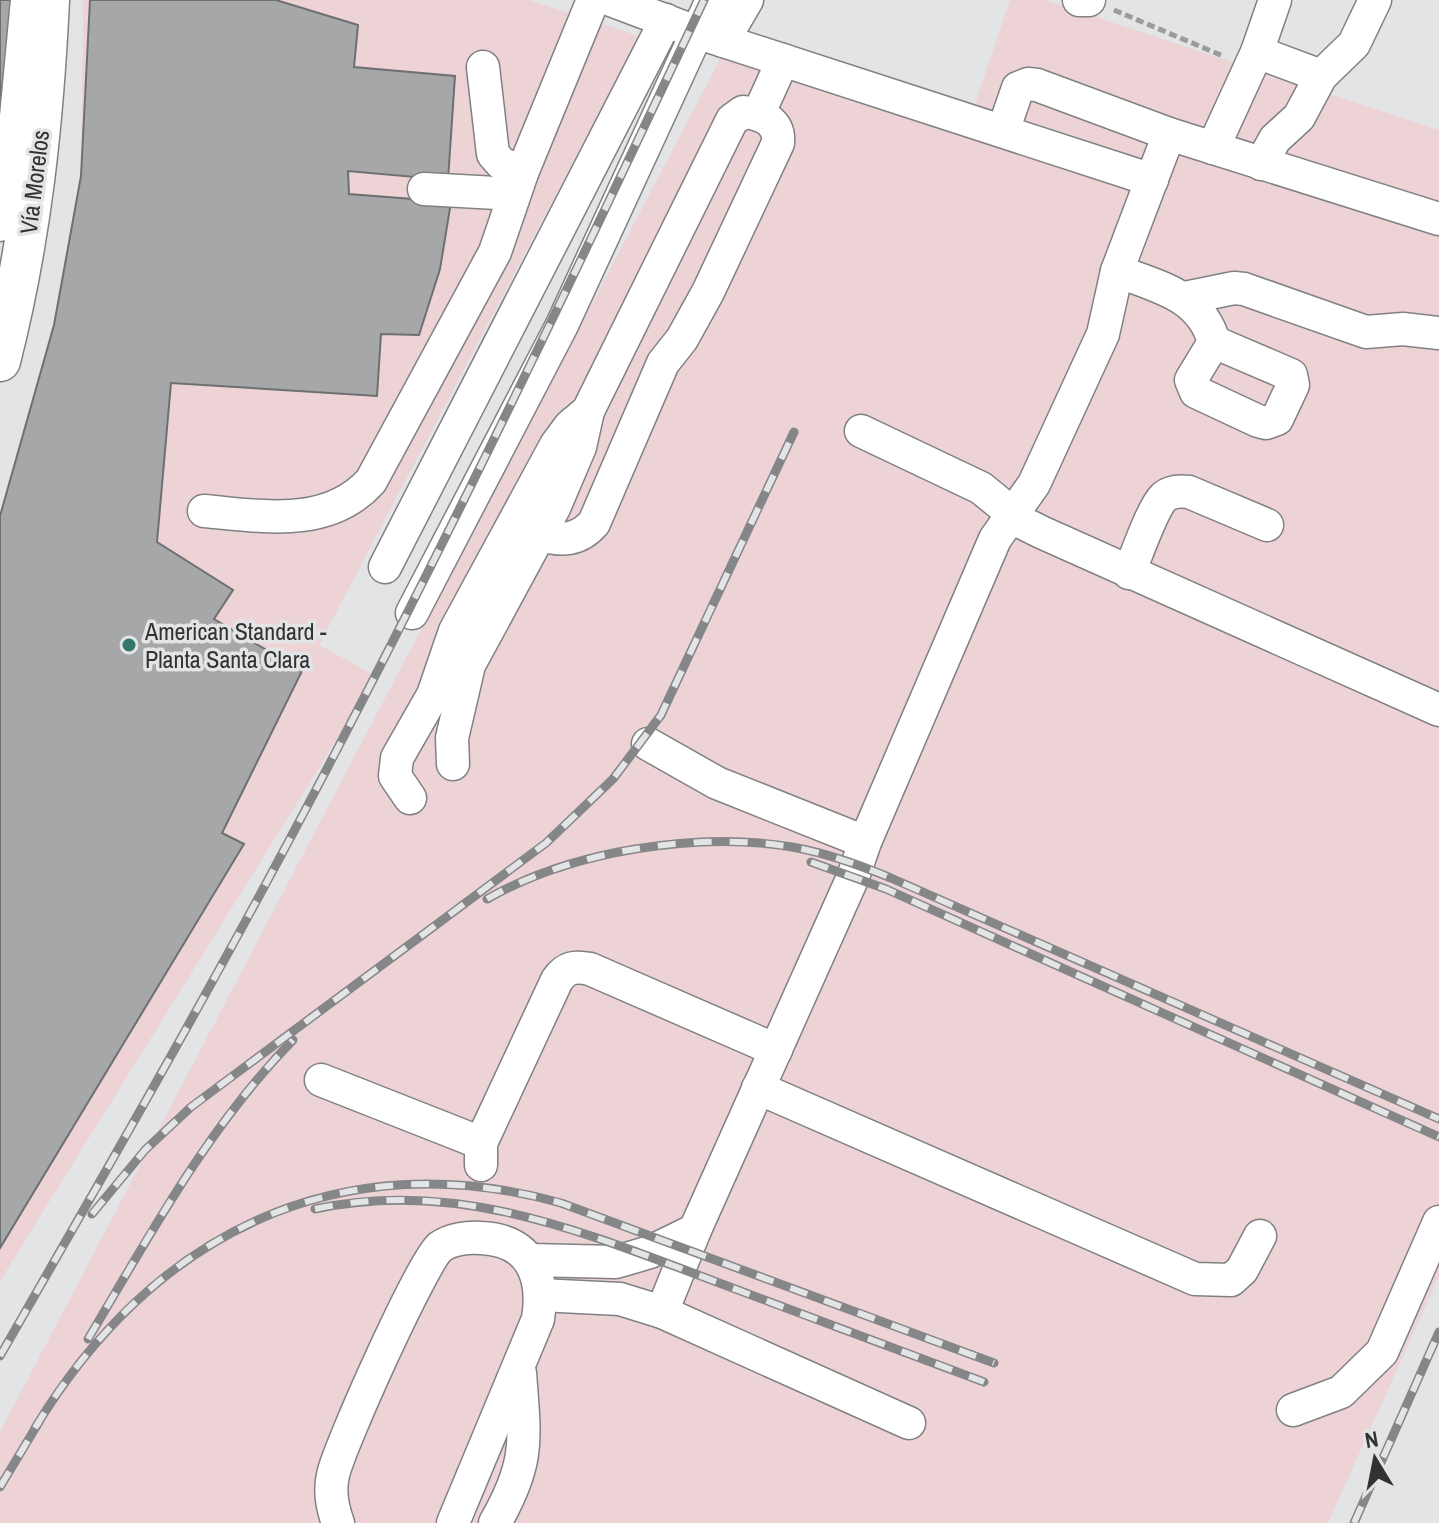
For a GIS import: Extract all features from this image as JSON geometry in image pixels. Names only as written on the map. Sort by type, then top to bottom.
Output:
[{"type":"main road","name":"Vía Morelos","points":[[0,361],[19,284],[33,206],[49,0]]},
{"type":"street","points":[[0,225],[14,138],[27,0]]},
{"type":"street","points":[[204,511],[285,518],[320,513],[359,495],[371,481],[495,252],[518,183],[593,0]]},
{"type":"street","points":[[611,0],[710,36],[1152,180]]},
{"type":"street","points":[[710,36],[712,0]]},
{"type":"street","points":[[412,613],[710,36],[747,0]]},
{"type":"street","points":[[1213,148],[1253,60],[1275,0]]},
{"type":"street","points":[[1261,164],[1275,139],[1299,117],[1321,76],[1354,44],[1375,0]]},
{"type":"street","points":[[385,567],[666,20]]},
{"type":"street","points":[[758,115],[783,60]]},
{"type":"street","points":[[1253,60],[1321,76]]},
{"type":"street","points":[[483,67],[493,154],[518,183]]},
{"type":"street","points":[[1003,131],[1014,94],[1018,88],[1028,84],[1169,134],[1439,219]]},
{"type":"street","points":[[410,798],[395,776],[397,758],[433,695],[471,659],[540,535],[574,464],[588,411],[732,120],[743,112],[758,115],[774,124],[779,133],[778,143],[708,292],[682,339],[663,363],[594,523],[575,538],[555,539],[540,535]]},
{"type":"street","points":[[662,1312],[695,1230],[853,877],[865,842],[995,539],[1034,484],[1103,334],[1117,271],[1169,134]]},
{"type":"street","points":[[424,189],[518,183]]},
{"type":"street","points":[[1117,271],[1185,298],[1208,322],[1214,342]]},
{"type":"street","points":[[1185,298],[1234,288],[1244,289],[1366,332],[1403,329],[1439,333]]},
{"type":"street","points":[[621,349],[663,363]]},
{"type":"street","points":[[453,764],[455,631],[556,445],[570,426],[588,411]]},
{"type":"street","points":[[861,431],[981,488],[1041,532],[1439,710]]},
{"type":"street","points":[[1129,573],[1158,505],[1170,493],[1189,492],[1267,525]]},
{"type":"street","points":[[648,744],[717,783],[865,842]]},
{"type":"street","points":[[321,1080],[481,1154],[557,980],[563,971],[571,968],[590,969],[776,1050]]},
{"type":"street","points":[[758,1088],[1195,1279],[1231,1280],[1242,1270],[1260,1236]]},
{"type":"street","points":[[1293,1410],[1341,1392],[1382,1352],[1439,1222]]},
{"type":"street","points":[[530,1260],[616,1262],[650,1252],[695,1230]]},
{"type":"street","points":[[338,1523],[331,1494],[338,1458],[431,1258],[440,1247],[455,1240],[473,1238],[503,1242],[519,1248],[530,1260],[540,1295],[538,1319],[453,1523]]},
{"type":"street","points":[[540,1295],[620,1299],[662,1312],[909,1423]]},
{"type":"street","points":[[495,1523],[513,1491],[524,1453],[519,1365]]},
{"type":"path","points":[[1091,2],[1253,60]]},
{"type":"shaded area","name":"American Standard - Planta Santa Clara","points":[[83,0],[529,0],[639,36],[319,645],[376,676],[0,1281],[0,516],[54,325],[81,176]]},
{"type":"shaded area","points":[[1010,0],[1045,0],[1439,130],[1439,1276],[1328,1523],[0,1523],[0,1432],[713,73],[734,26],[975,104]]},
{"type":"building","points":[[0,0],[12,0],[0,108]]},
{"type":"building","name":"American Standard - Planta Santa Clara","points":[[90,0],[276,0],[358,25],[354,67],[455,76],[448,180],[348,171],[349,194],[451,202],[440,269],[419,335],[381,334],[377,396],[171,383],[157,542],[233,590],[214,619],[302,671],[222,833],[244,844],[0,1248],[0,516],[54,325],[81,176]]},
{"type":"railway","points":[[0,1356],[211,985],[332,759],[429,571],[704,0]]},
{"type":"railway","points":[[92,1214],[145,1150],[191,1107],[546,843],[613,779],[661,715],[794,432]]},
{"type":"railway","points":[[487,899],[557,868],[635,849],[716,842],[755,843],[805,850],[891,878],[1439,1119]]},
{"type":"railway","points":[[811,862],[886,889],[1439,1137]]},
{"type":"railway","points":[[88,1339],[207,1145],[262,1074],[293,1040]]},
{"type":"railway","points":[[35,1428],[82,1360],[135,1303],[194,1256],[258,1220],[327,1196],[401,1185],[479,1187],[561,1203],[994,1363]]},
{"type":"railway","points":[[315,1209],[369,1201],[421,1201],[473,1206],[523,1216],[622,1247],[984,1382]]},
{"type":"railway","points":[[1354,1523],[1439,1332]]},
{"type":"railway","points":[[0,1487],[39,1422]]},
{"type":"place","name":"American Standard - Planta Santa Clara","points":[[129,645]]}]
